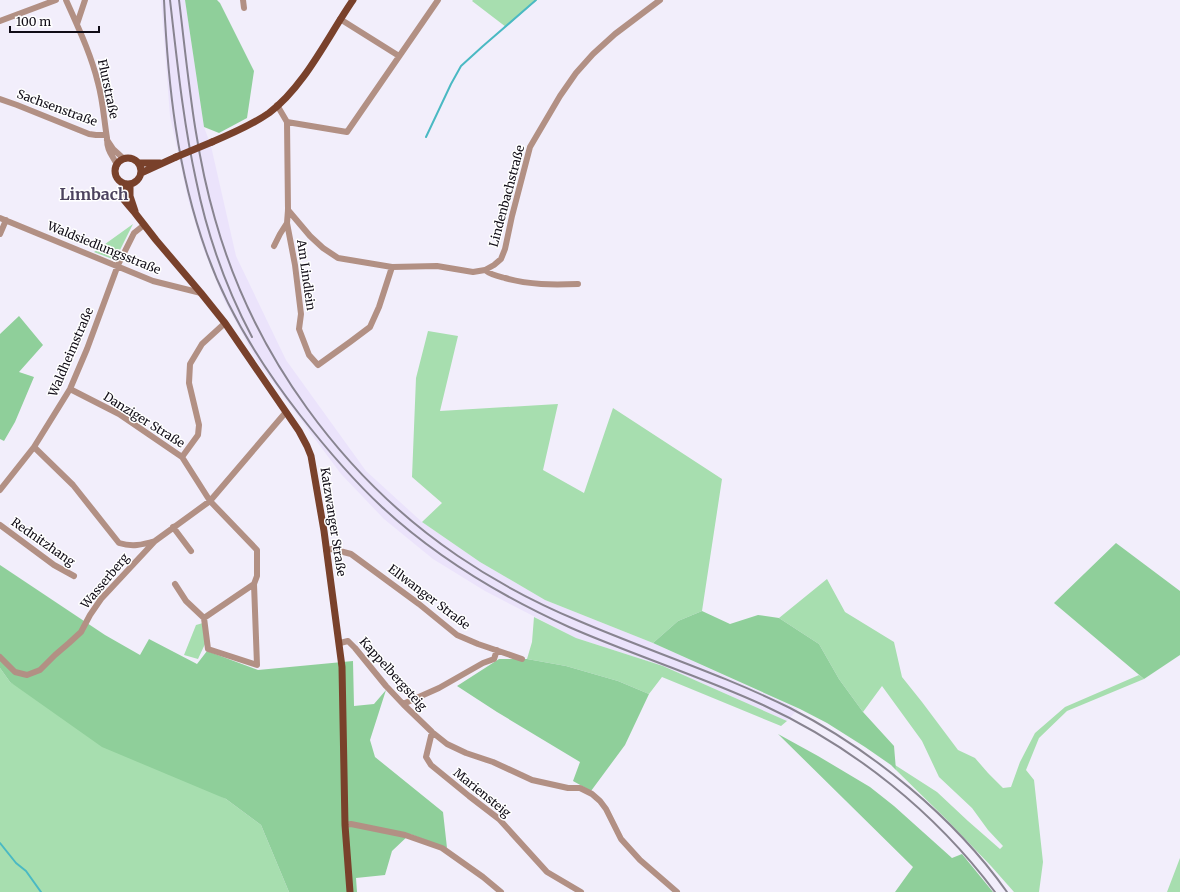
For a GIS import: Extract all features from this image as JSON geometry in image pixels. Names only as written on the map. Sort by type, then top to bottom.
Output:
[{"type":"main road","points":[[142,173],[250,124],[270,112],[302,78],[353,0]]},
{"type":"main road","points":[[139,163],[142,173],[136,182],[130,184],[123,183],[116,176],[117,165],[124,159],[129,158],[139,163],[162,163]]},
{"type":"main road","name":"Katzwanger Straße","points":[[123,183],[124,200],[225,323],[299,431],[311,456],[340,643],[342,667],[345,825],[350,892]]},
{"type":"main road","name":"Katzwanger Straße","points":[[130,184],[130,196],[136,213]]},
{"type":"street","points":[[0,20],[56,0]]},
{"type":"street","name":"Flurstraße","points":[[66,0],[77,24],[99,85],[108,151],[117,165]]},
{"type":"street","points":[[77,24],[85,0]]},
{"type":"street","points":[[244,0],[244,8]]},
{"type":"street","points":[[287,122],[347,132],[438,0]]},
{"type":"street","name":"Lindenbachstraße","points":[[485,270],[501,259],[505,249],[530,147],[560,96],[576,73],[593,54],[615,34],[660,0]]},
{"type":"street","points":[[340,18],[399,56]]},
{"type":"street","name":"Sachsenstraße","points":[[0,100],[17,105],[89,134],[106,136]]},
{"type":"street","points":[[274,246],[287,223],[288,210],[287,122],[278,105]]},
{"type":"street","name":"Flurstraße","points":[[106,136],[113,149],[124,159]]},
{"type":"street","points":[[288,210],[310,236],[323,248],[338,258],[392,267],[437,266],[472,272],[485,270],[491,274],[516,281],[542,285],[578,284]]},
{"type":"street","points":[[0,234],[3,219]]},
{"type":"street","name":"Waldsiedlungsstraße","points":[[3,219],[153,281],[201,293]]},
{"type":"street","name":"Am Lindlein","points":[[287,223],[295,265],[301,314],[299,329],[309,355],[318,365],[370,327],[379,307],[392,267]]},
{"type":"street","name":"Waldheimstraße","points":[[34,447],[70,388],[87,349],[118,266],[134,233],[144,225]]},
{"type":"street","points":[[182,457],[198,435],[199,425],[189,383],[190,364],[202,344],[225,323]]},
{"type":"street","name":"Danziger Straße","points":[[70,388],[119,414],[182,457],[210,500],[257,550],[257,576],[254,584],[257,665],[208,649],[204,618]]},
{"type":"street","name":"Wasserberg","points":[[0,657],[15,672],[27,675],[40,670],[55,654],[69,644],[81,632],[90,614],[101,599],[155,541],[210,500],[286,412]]},
{"type":"street","points":[[0,490],[34,447],[73,485],[119,543],[127,546],[142,545],[155,541]]},
{"type":"street","name":"Rednitzhang","points":[[0,525],[54,565],[74,576]]},
{"type":"street","points":[[173,527],[191,551]]},
{"type":"street","name":"Ellwanger Straße","points":[[326,550],[332,549],[351,554],[419,604],[457,636],[522,659]]},
{"type":"street","points":[[176,584],[186,601],[204,618],[254,584]]},
{"type":"street","name":"Kappelbergsteig","points":[[340,643],[348,641],[403,704],[432,732],[447,744],[466,753],[493,762],[532,780],[568,788],[580,788],[592,794],[606,809],[621,839],[640,860],[677,892]]},
{"type":"street","points":[[403,704],[439,688],[483,663],[494,659],[497,650]]},
{"type":"street","name":"Mariensteig","points":[[432,732],[426,757],[431,765],[499,819],[547,872],[581,892]]},
{"type":"street","points":[[345,825],[351,824],[405,835],[442,848],[483,877],[501,892]]},
{"type":"shaded area","points":[[161,0],[185,0],[204,127],[211,146],[236,256],[286,360],[366,471],[422,522],[480,562],[545,600],[653,643],[798,709],[787,721],[663,666],[576,638],[485,591],[433,559],[384,519],[341,474],[257,361],[224,300],[203,248],[188,199],[170,116]]},
{"type":"green space","points":[[185,0],[217,0],[220,3],[254,71],[247,118],[219,133],[204,127]]},
{"type":"green space","points":[[537,0],[506,27],[472,1]]},
{"type":"green space","points":[[133,224],[115,260],[94,252]]},
{"type":"green space","points":[[19,316],[43,345],[19,372],[34,377],[15,422],[4,441],[0,439],[0,334]]},
{"type":"green space","points":[[428,331],[458,336],[440,411],[558,404],[543,470],[584,493],[613,408],[722,479],[702,611],[678,621],[653,643],[545,600],[480,562],[422,522],[442,503],[412,477],[416,378]]},
{"type":"green space","points":[[1116,543],[1180,591],[1180,655],[1144,679],[1054,603]]},
{"type":"green space","points":[[0,565],[105,635],[140,655],[149,639],[197,664],[207,651],[258,670],[353,661],[354,706],[374,704],[386,690],[370,740],[375,757],[443,812],[447,848],[410,834],[392,851],[385,875],[356,878],[357,892],[289,892],[261,825],[226,799],[102,747],[10,682],[0,668]]},
{"type":"green space","points":[[827,579],[845,612],[894,642],[902,677],[958,750],[975,758],[1003,788],[1011,787],[1020,762],[1035,733],[1065,707],[1139,675],[1144,679],[1067,711],[1039,738],[1026,770],[1034,780],[1043,862],[1039,892],[1014,892],[946,819],[896,770],[895,765],[937,792],[1000,849],[1003,846],[988,830],[972,808],[939,777],[922,741],[882,686],[863,712],[839,679],[819,644],[779,618]]},
{"type":"green space","points":[[702,611],[730,624],[758,615],[779,618],[819,644],[839,679],[863,712],[894,746],[896,770],[865,747],[827,723],[800,709],[653,643],[678,621]]},
{"type":"green space","points":[[534,617],[576,638],[663,666],[787,721],[781,726],[662,677],[649,694],[618,681],[566,666],[527,659],[532,642]]},
{"type":"green space","points":[[203,623],[205,644],[198,659],[184,655],[196,625]]},
{"type":"green space","points":[[499,659],[527,659],[566,666],[618,681],[649,694],[625,745],[591,791],[573,781],[580,762],[457,686]]},
{"type":"green space","points":[[0,668],[10,682],[226,799],[261,825],[289,892],[0,892]]},
{"type":"green space","points":[[778,734],[870,787],[894,806],[952,858],[962,854],[993,892],[895,892],[913,867]]},
{"type":"green space","points":[[1180,858],[1180,892],[1167,892]]},
{"type":"waterway","points":[[426,137],[461,66],[536,0]]},
{"type":"waterway","points":[[0,843],[16,863],[26,871],[41,892]]},
{"type":"railway","points":[[164,0],[171,95],[181,158],[196,220],[214,273],[246,337],[272,377],[309,427],[349,474],[403,526],[447,559],[494,589],[569,627],[739,694],[797,722],[829,741],[891,784],[919,809],[972,863],[995,892]]},
{"type":"railway","points":[[170,0],[184,113],[191,158],[200,200],[218,260],[252,337]]},
{"type":"railway","points":[[179,0],[192,110],[202,165],[215,219],[232,269],[253,318],[278,364],[307,408],[340,450],[376,489],[416,524],[458,556],[472,566],[502,583],[547,607],[579,621],[738,684],[790,708],[851,744],[881,765],[937,812],[986,864],[1007,892]]},
{"type":"district","name":"Limbach","points":[[94,194]]}]
